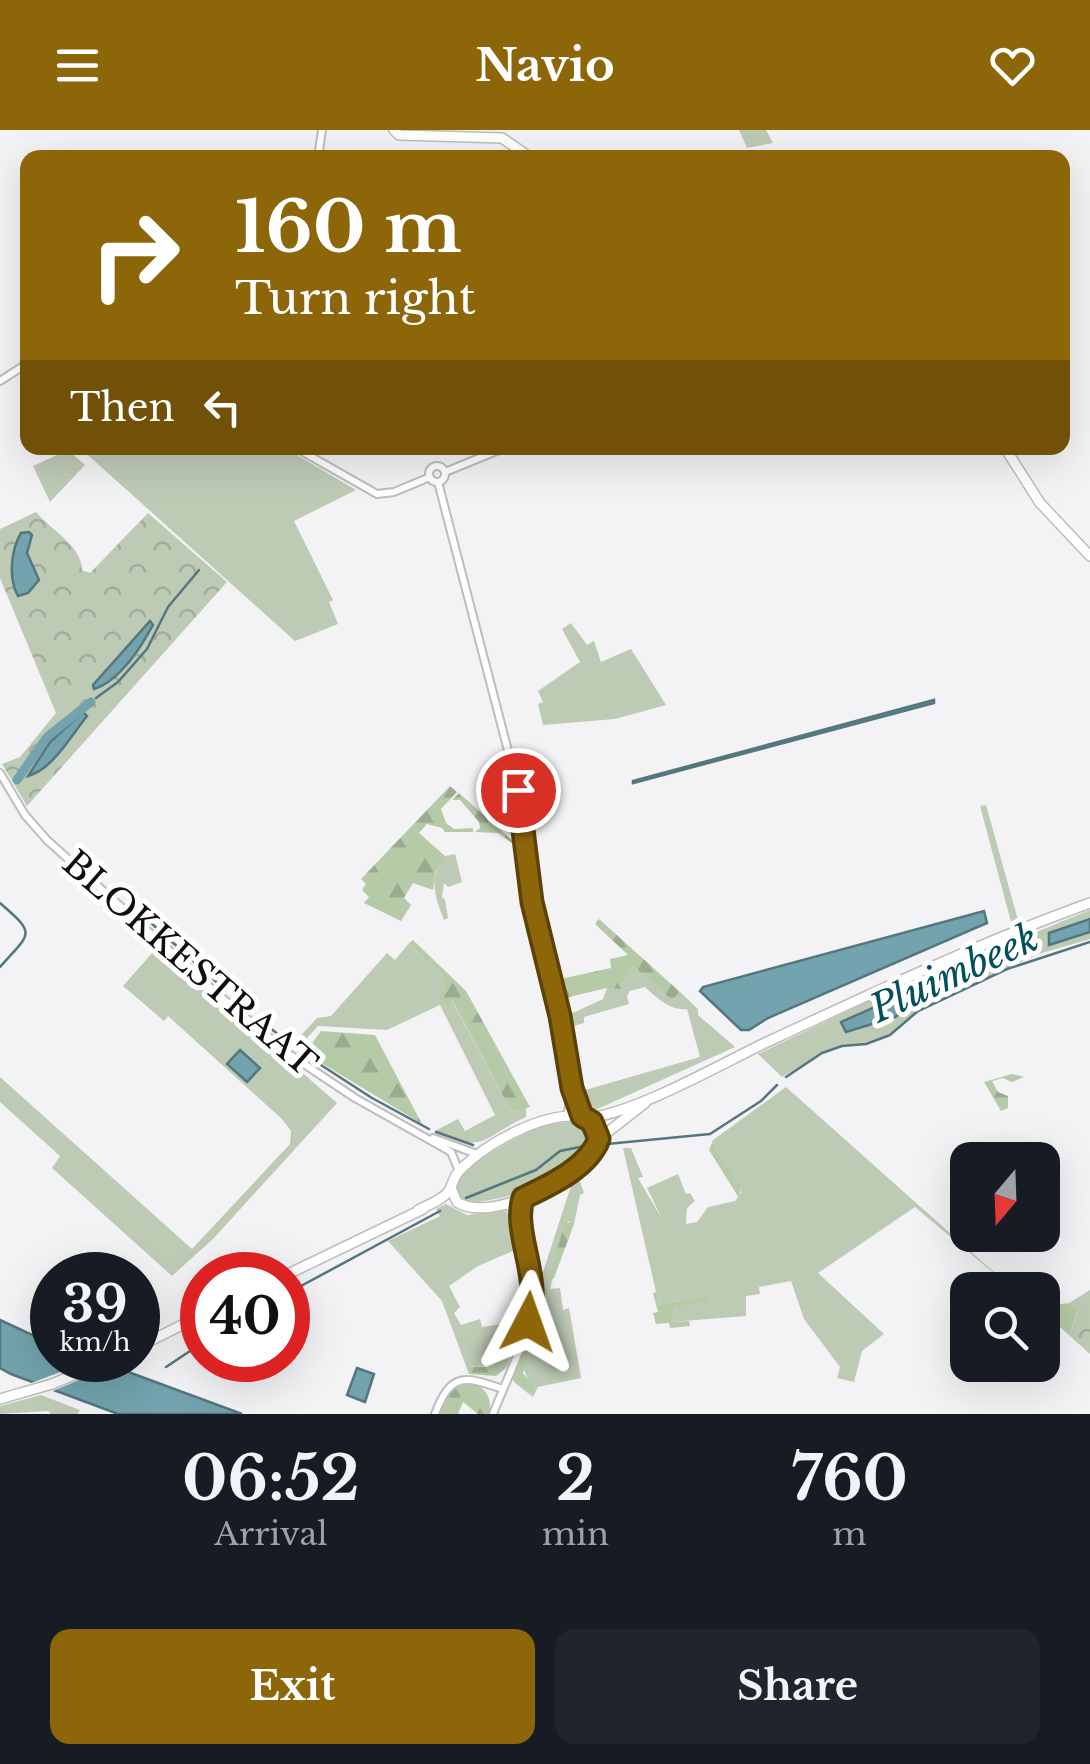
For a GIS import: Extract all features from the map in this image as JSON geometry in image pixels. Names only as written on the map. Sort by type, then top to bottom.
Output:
[{"type":"main road","points":[[394,130],[401,135],[502,138],[519,150]]},
{"type":"main road","points":[[1009,455],[1040,503],[1090,556]]},
{"type":"main road","points":[[310,1263],[444,1196],[459,1171],[478,1154],[516,1132],[567,1117],[604,1115],[924,970],[1090,903]]},
{"type":"main road","points":[[418,1210],[455,1200],[470,1208],[523,1198],[577,1166],[599,1139],[660,1092]]},
{"type":"main road","points":[[585,1117],[596,1128],[599,1139]]},
{"type":"main road","points":[[451,1188],[455,1200]]},
{"type":"main road","points":[[4,1398],[57,1382]]},
{"type":"street","points":[[308,455],[377,494],[394,492],[434,479],[444,478],[445,472],[440,466],[434,467],[434,479],[518,790],[528,879],[560,1016],[572,1088],[585,1117]]},
{"type":"street","points":[[445,472],[487,455]]},
{"type":"street","name":"BLOKKESTRAAT","points":[[0,773],[25,815],[55,847],[270,1039],[334,1085],[452,1152],[459,1171]]},
{"type":"street","points":[[567,1117],[572,1088]]},
{"type":"street","name":"BLOKKESTRAAT","points":[[405,1126],[478,1154]]},
{"type":"street","points":[[493,1414],[532,1307],[533,1289],[520,1213],[523,1198]]},
{"type":"street","points":[[504,1203],[514,1214],[527,1255]]},
{"type":"street","points":[[435,1414],[446,1389],[459,1380],[475,1380],[502,1389]]},
{"type":"green space","points":[[739,130],[766,130],[773,143],[747,148]]},
{"type":"green space","points":[[57,455],[74,455],[85,465],[50,502],[33,466]]},
{"type":"green space","points":[[88,455],[297,455],[356,490],[294,521],[333,600],[329,602],[338,624],[295,641]]},
{"type":"green space","points":[[36,512],[77,553],[82,570],[90,573],[148,513],[227,582],[27,806],[2,764],[20,757],[56,713],[0,578],[0,529]]},
{"type":"green space","points":[[571,623],[587,645],[594,641],[601,662],[631,649],[666,705],[615,719],[543,725],[538,704],[543,702],[538,691],[580,662],[562,629]]},
{"type":"green space","points":[[450,786],[457,792],[441,809],[446,823],[454,829],[473,828],[473,832],[445,832],[427,824],[419,833],[445,856],[436,871],[433,890],[413,883],[404,898],[411,905],[401,921],[364,903],[369,897],[362,890],[366,884],[361,879]]},
{"type":"green space","points":[[459,793],[513,844],[498,833],[475,832],[480,828],[479,822],[460,800],[452,800]]},
{"type":"green space","points":[[986,805],[1018,920],[1011,922],[980,806]]},
{"type":"green space","points":[[455,854],[462,882],[448,887],[444,883],[442,898],[448,918],[444,920],[436,895],[436,872],[445,856]]},
{"type":"green space","points":[[1090,910],[1090,919],[1049,933],[1050,944],[1090,932],[1090,939],[1042,953],[960,988],[921,1008],[892,1033],[832,1048],[782,1077],[758,1054],[873,999]],"holes":[[[992,956],[1000,962],[914,1004],[841,1023]]]},
{"type":"green space","points":[[599,919],[680,992],[672,1000],[632,965],[621,989],[607,988],[561,999],[556,980],[611,968],[610,959],[628,955],[595,924]]},
{"type":"green space","points":[[144,935],[337,1103],[213,1239],[199,1252],[180,1252],[180,1269],[172,1276],[160,1265],[160,1252],[145,1252],[52,1168],[60,1156],[0,1102],[0,1077],[192,1249],[290,1144],[291,1131],[282,1119],[168,1016],[164,1021],[123,986],[153,952],[140,939]]},
{"type":"green space","points":[[413,940],[466,991],[530,1107],[514,1112],[509,1107],[452,1000],[447,1005],[440,996],[445,989],[444,977],[409,943]]},
{"type":"green space","points":[[409,943],[444,977],[451,999],[509,1107],[514,1112],[526,1108],[526,1117],[483,1140],[464,1142],[435,1131],[458,1119],[465,1131],[495,1115],[440,1005],[387,1030],[318,1026],[299,1047],[294,1043],[317,1018],[331,1016],[387,953],[395,960]]},
{"type":"green space","points":[[632,965],[672,999],[680,992],[698,1009],[698,1015],[735,1047],[593,1111],[583,1103],[568,1034],[585,1090],[700,1057],[687,1009],[669,1006],[645,987],[630,991],[629,1004],[584,1017],[584,1023],[566,1028],[564,1017],[603,999],[607,988],[621,988]]},
{"type":"green space","points":[[321,1031],[375,1035],[422,1124],[305,1053]]},
{"type":"green space","points":[[1012,1074],[1024,1077],[1012,1082],[1003,1078],[992,1081],[998,1092],[1008,1096],[1008,1108],[1001,1111],[984,1082]]},
{"type":"green space","points":[[786,1087],[950,1233],[950,1236],[915,1207],[818,1273],[884,1334],[862,1351],[854,1382],[837,1378],[840,1367],[804,1319],[791,1281],[759,1287],[760,1294],[746,1296],[746,1316],[671,1322],[673,1308],[707,1302],[706,1295],[659,1305],[623,1148],[631,1148],[643,1177],[638,1178],[662,1219],[647,1188],[678,1174],[686,1194],[690,1193],[695,1201],[687,1208],[686,1224],[697,1222],[708,1207],[735,1201],[741,1193],[713,1140]]},
{"type":"green space","points":[[577,1121],[589,1126],[592,1142],[554,1177],[522,1192],[488,1201],[471,1203],[458,1195],[457,1185],[465,1173],[496,1150],[538,1128]]},
{"type":"green space","points":[[713,1140],[741,1186],[739,1198],[709,1150]]},
{"type":"green space","points":[[573,1177],[580,1181],[584,1193],[580,1195],[574,1224],[568,1221],[550,1289],[560,1288],[563,1310],[569,1308],[581,1378],[538,1387],[533,1397],[515,1383],[532,1393],[524,1369],[549,1290],[542,1286],[535,1310],[536,1283],[529,1247],[534,1246],[539,1272],[543,1272],[571,1186],[527,1209],[533,1240],[528,1241],[522,1211],[527,1204]]},
{"type":"green space","points":[[446,1204],[467,1215],[504,1210],[512,1218],[520,1248],[478,1266],[449,1286],[460,1307],[454,1313],[461,1325],[480,1319],[482,1327],[518,1322],[493,1366],[466,1366],[442,1301],[388,1241],[440,1216],[436,1209]]},
{"type":"green space","points":[[565,1223],[574,1224],[554,1278],[548,1280]]},
{"type":"green space","points":[[542,1285],[549,1290],[523,1373],[533,1387],[532,1393],[511,1377]]},
{"type":"green space","points":[[1090,1290],[1090,1354],[1070,1336],[1077,1312],[1069,1303]]},
{"type":"green space","points":[[656,1292],[659,1305],[706,1295],[708,1302],[674,1308],[671,1322],[689,1321],[690,1326],[670,1328],[669,1323],[656,1324]]},
{"type":"green space","points":[[1069,1303],[1077,1311],[1070,1336],[1060,1327],[1060,1304]]},
{"type":"green space","points":[[522,1307],[528,1307],[507,1367],[496,1376],[469,1374],[466,1366],[487,1367],[498,1361]]},
{"type":"green space","points":[[471,1383],[487,1394],[489,1414],[478,1414],[463,1402],[458,1414],[439,1414],[453,1388]]},
{"type":"green space","points":[[41,1395],[80,1410],[78,1414],[0,1414],[0,1406]]},
{"type":"water","points":[[21,533],[32,535],[27,553],[39,580],[28,593],[18,596],[12,573],[13,556]]},
{"type":"water","points":[[150,621],[153,625],[128,663],[94,689],[93,685]]},
{"type":"water","points":[[934,703],[633,783],[633,781]]},
{"type":"water","points":[[83,712],[87,716],[60,751],[45,767],[28,776],[50,742]]},
{"type":"water","points":[[984,911],[987,923],[768,1018],[749,1030],[741,1030],[700,991],[703,987]]},
{"type":"water","points":[[1090,919],[1090,932],[1049,945],[1049,933]]},
{"type":"water","points":[[993,955],[1001,962],[923,999],[895,1017],[846,1032],[841,1022]]},
{"type":"water","points":[[240,1050],[260,1068],[247,1082],[227,1064]]},
{"type":"water","points":[[0,1320],[30,1334],[30,1381],[0,1368]]},
{"type":"water","points":[[357,1368],[374,1374],[365,1402],[347,1395]]},
{"type":"water","points":[[32,1382],[155,1382],[242,1414],[118,1414]]},
{"type":"pier","points":[[34,1382],[74,1382],[48,1393],[26,1385]]},
{"type":"waterway","points":[[96,698],[118,682],[147,649],[168,607],[199,570]]},
{"type":"waterway","points":[[17,780],[47,737],[91,702]]},
{"type":"waterway","points":[[0,903],[20,922],[26,934],[0,967]]},
{"type":"waterway","points":[[129,903],[222,987]]},
{"type":"waterway","name":"Pluimbeek","points":[[786,1077],[822,1053],[890,1035],[918,1011],[1007,969],[1090,942]]},
{"type":"waterway","points":[[236,999],[252,1013]]},
{"type":"waterway","points":[[270,1028],[296,1048]]},
{"type":"waterway","points":[[304,1054],[429,1129]]},
{"type":"waterway","name":"Pluimbeek","points":[[607,1144],[710,1134],[761,1101],[777,1085]]},
{"type":"waterway","points":[[436,1132],[473,1145]]},
{"type":"waterway","name":"Pluimbeek","points":[[466,1198],[536,1170],[560,1151],[585,1146]]},
{"type":"waterway","name":"Pluimbeek","points":[[310,1281],[440,1211]]},
{"type":"waterway","name":"Pluimbeek","points":[[166,1367],[180,1358]]},
{"type":"route","points":[[518,790],[532,902],[560,1016],[572,1088],[582,1116],[592,1122],[599,1139],[596,1148],[577,1166],[523,1198],[520,1213],[533,1289],[528,1322]]}]
